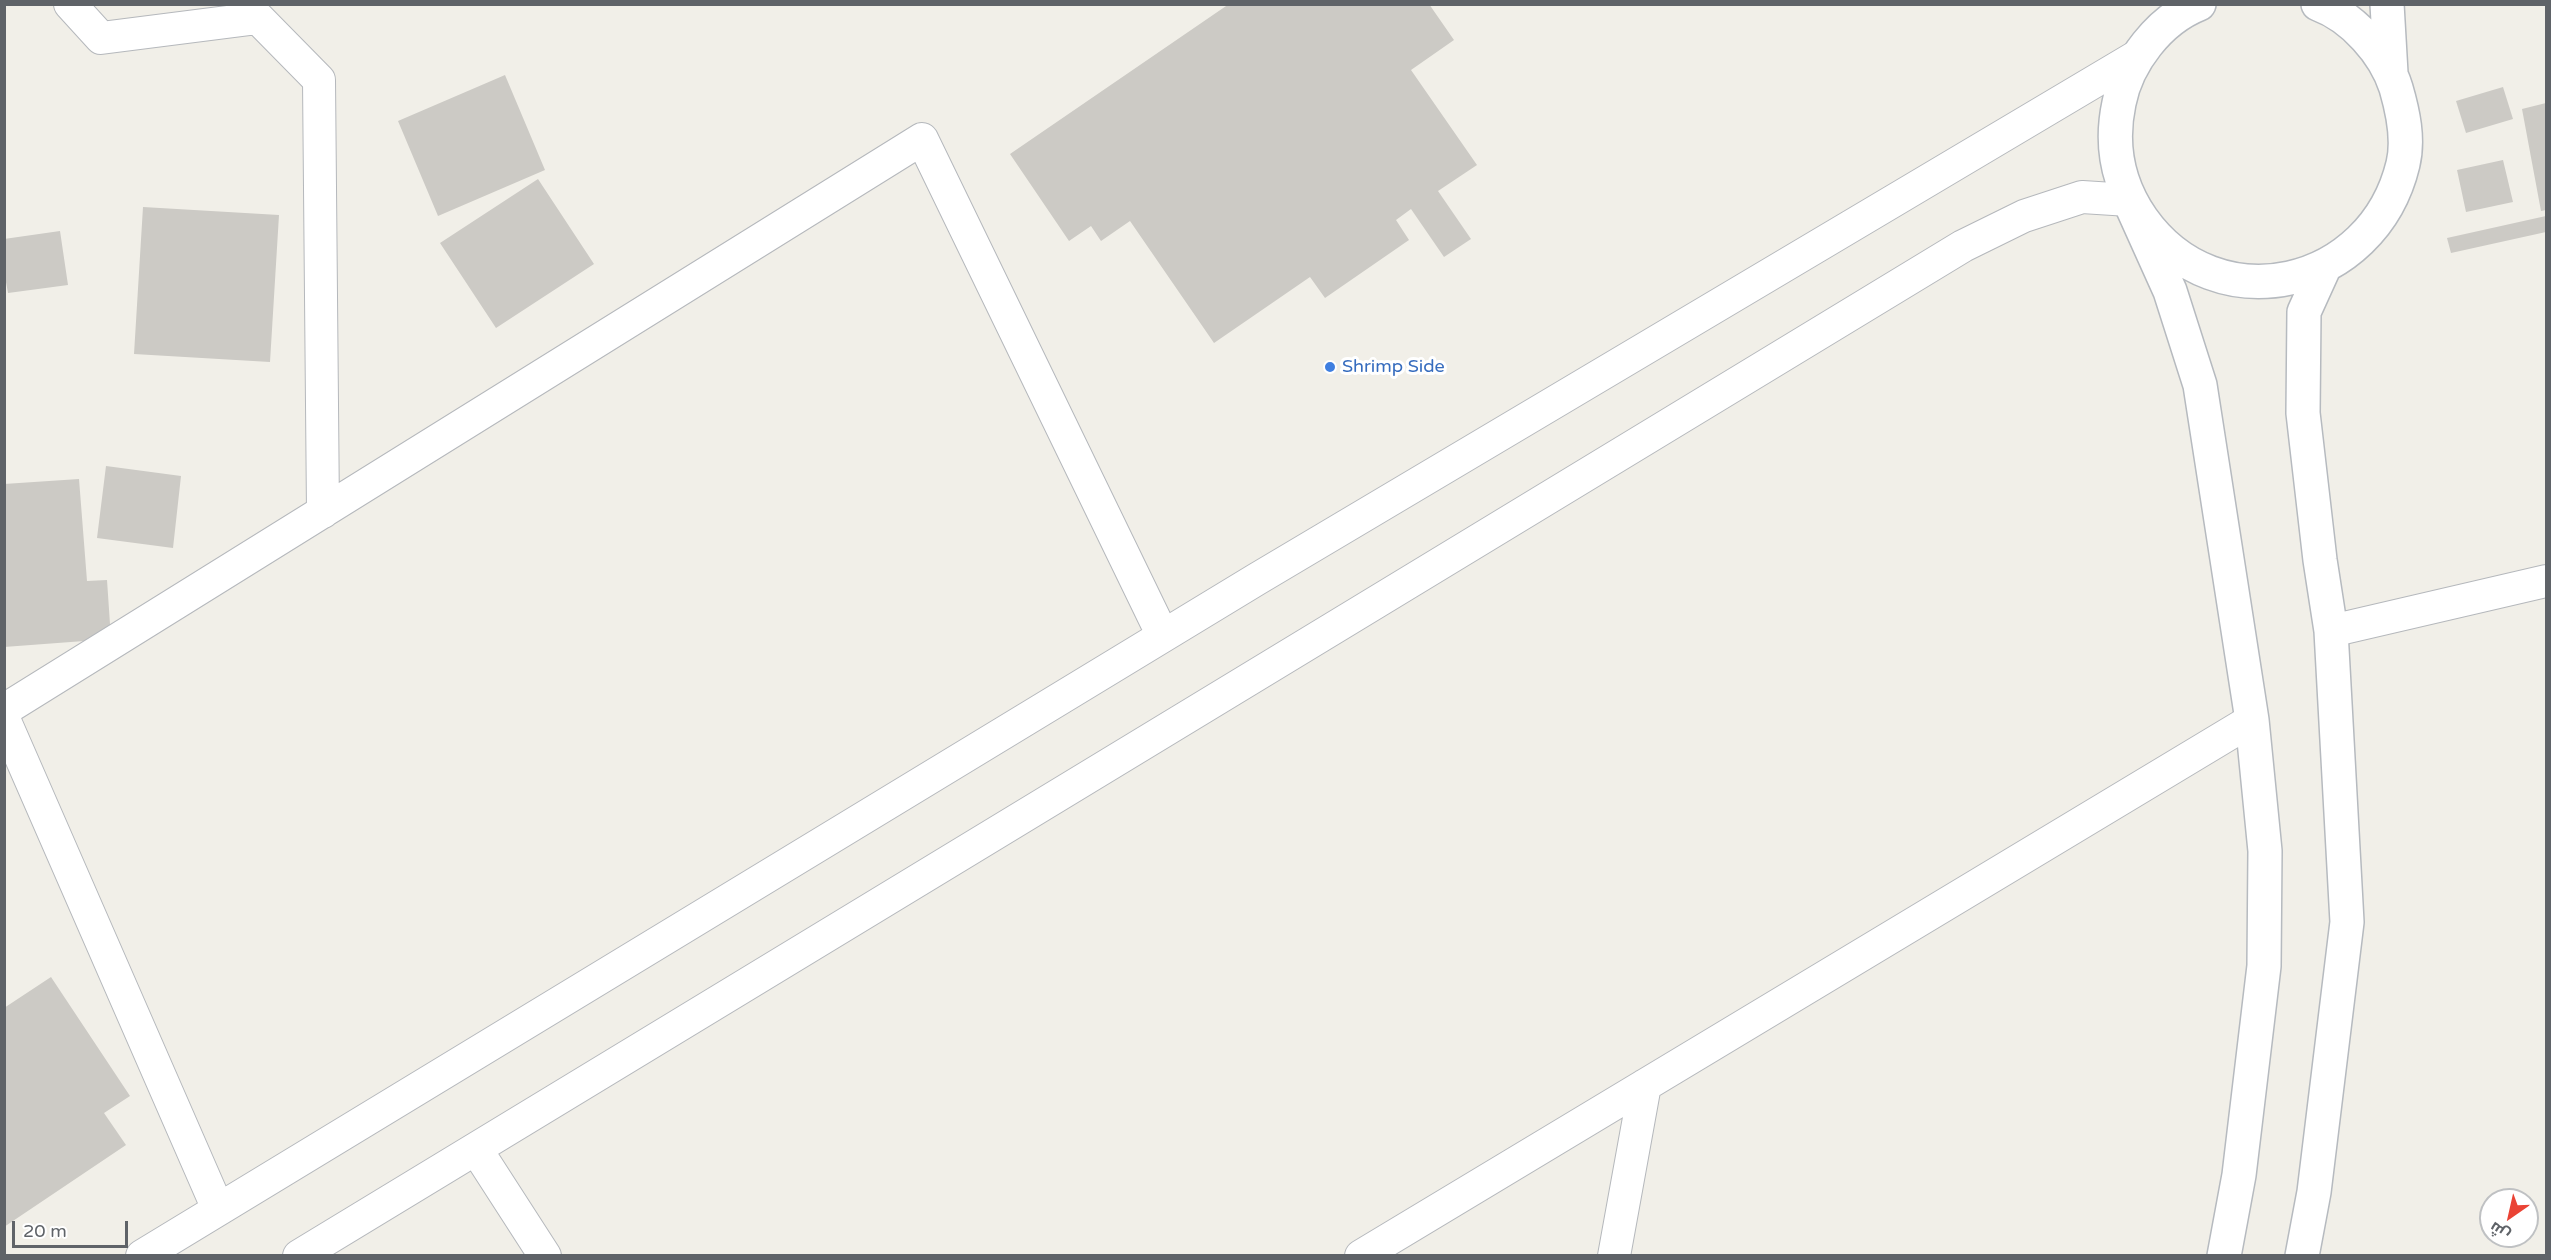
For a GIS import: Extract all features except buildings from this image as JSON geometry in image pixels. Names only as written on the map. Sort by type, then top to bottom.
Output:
[{"type":"main road","points":[[2318,4],[2328,8],[2365,36],[2391,73]]},
{"type":"main road","points":[[2129,200],[2155,237],[2192,265],[2235,279],[2281,281],[2324,268],[2362,242],[2389,205],[2404,162],[2404,117],[2391,73],[2387,4]]},
{"type":"main road","points":[[2197,5],[2164,26],[2139,55],[2122,88],[2114,126],[2116,164],[2129,200],[2169,291],[2200,385],[2252,720],[2265,851],[2264,966],[2239,1175],[2224,1256]]},
{"type":"main road","points":[[2302,1256],[2314,1192],[2347,922],[2331,631],[2320,560],[2303,412],[2304,312],[2324,268]]},
{"type":"street","points":[[70,4],[101,38],[258,18],[319,80],[323,512]]},
{"type":"street","points":[[142,1256],[1163,636],[2139,55]]},
{"type":"street","points":[[4,710],[922,139],[1163,636]]},
{"type":"street","points":[[299,1256],[1963,246],[2024,216],[2082,197],[2129,200]]},
{"type":"street","points":[[2331,631],[2547,581]]},
{"type":"street","points":[[4,719],[218,1209]]},
{"type":"street","points":[[1361,1256],[2252,720]]},
{"type":"street","points":[[1614,1256],[1645,1085]]},
{"type":"street","points":[[476,1149],[545,1256]]},
{"type":"place","name":"Shrimp Side","points":[[1330,367]]}]
